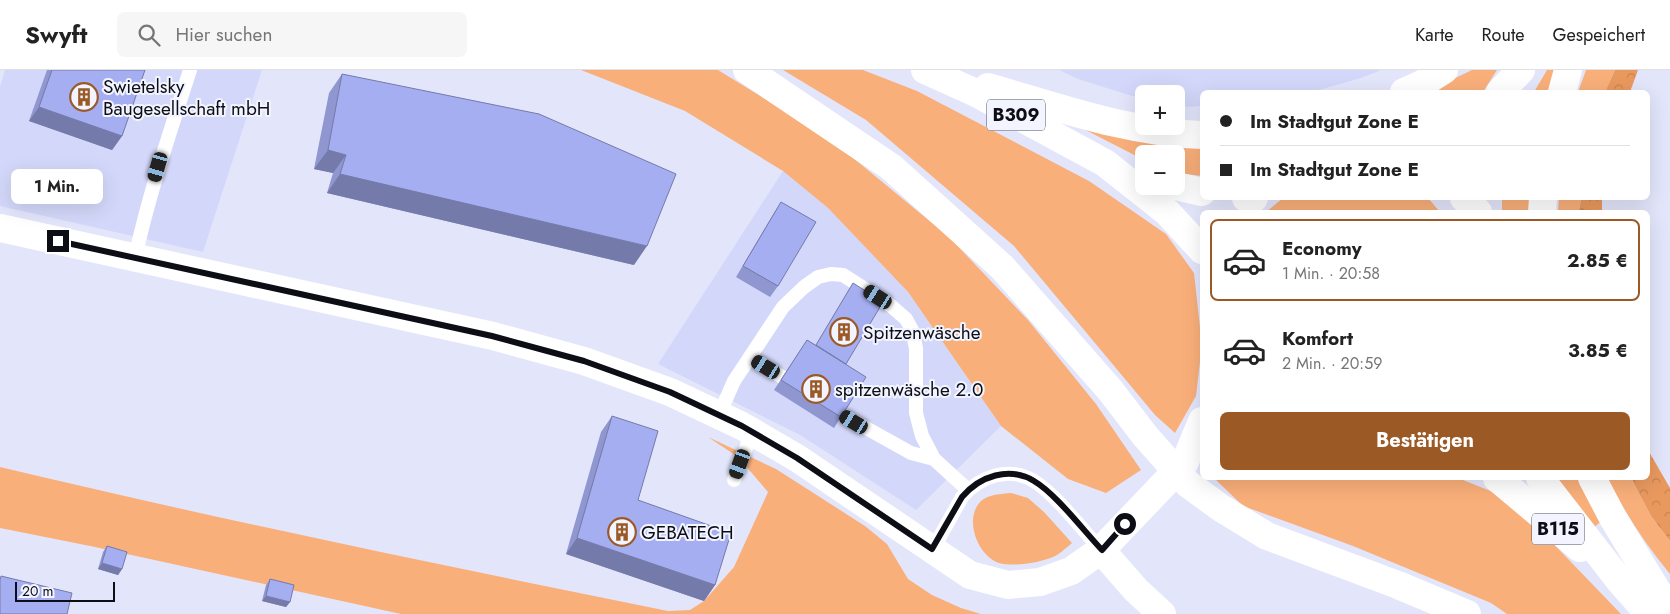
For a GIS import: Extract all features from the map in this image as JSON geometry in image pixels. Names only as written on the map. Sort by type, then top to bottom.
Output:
[{"type":"main road","points":[[747,70],[891,167],[1002,268],[1110,390],[1146,437],[1188,484],[1221,508],[1267,536],[1398,585],[1467,614]]},
{"type":"main road","points":[[927,70],[1130,128],[1200,136]]},
{"type":"main road","name":"B309","points":[[927,70],[976,93],[1105,163],[1167,212],[1200,248]]},
{"type":"main road","points":[[1408,90],[1444,70]]},
{"type":"main road","points":[[1502,90],[1521,70]]},
{"type":"main road","points":[[1518,90],[1525,70]]},
{"type":"main road","points":[[1563,90],[1568,70]]},
{"type":"main road","name":"B309","points":[[1105,163],[1135,173]]},
{"type":"main road","points":[[1185,188],[1200,192]]},
{"type":"main road","points":[[1466,200],[1477,210]]},
{"type":"main road","points":[[0,228],[492,336],[584,361],[670,392],[752,432],[797,458],[970,575],[1008,585],[1040,582],[1070,570],[1102,550],[1194,458],[1200,430]]},
{"type":"main road","name":"B115","points":[[1499,480],[1619,580]]},
{"type":"main road","name":"B115","points":[[1542,480],[1619,580],[1649,614]]},
{"type":"main road","points":[[1593,480],[1613,518],[1670,612]]},
{"type":"main road","points":[[1102,550],[1136,590],[1162,614]]},
{"type":"lane","points":[[135,258],[143,220],[190,70]]},
{"type":"lane","points":[[719,415],[734,381],[783,307],[804,287],[818,277],[831,274],[843,275],[890,305],[906,319],[912,330],[916,348],[916,413],[922,436],[934,459],[968,490]]},
{"type":"lane","points":[[750,357],[782,378]]},
{"type":"lane","points":[[842,414],[911,453],[934,459]]},
{"type":"lane","points":[[734,480],[752,432]]},
{"type":"lane","points":[[932,549],[968,490],[988,477],[1002,474],[1018,475],[1034,481],[1051,495],[1102,550]]},
{"type":"shaded area","points":[[5,70],[262,70],[203,252],[0,206],[0,87]]},
{"type":"shaded area","points":[[581,70],[718,70],[829,138],[949,237],[1028,320],[1096,404],[1141,470],[1106,493],[1068,479],[1001,426],[908,292],[828,208],[783,171],[685,111]]},
{"type":"shaded area","points":[[783,70],[863,70],[917,91],[1089,181],[1166,234],[1194,273],[1200,327],[1200,362],[1196,396],[1175,433],[1155,415],[1014,246],[866,120]]},
{"type":"shaded area","points":[[1059,70],[1381,70],[1319,90],[1200,90],[1200,106],[1185,106],[1185,85],[1135,85],[1135,96],[1078,79]]},
{"type":"shaded area","points":[[1472,70],[1497,70],[1484,90],[1430,90]]},
{"type":"shaded area","points":[[1547,70],[1556,70],[1551,90],[1535,90]]},
{"type":"shaded area","points":[[1586,70],[1615,70],[1606,90],[1579,90]]},
{"type":"shaded area","points":[[1068,121],[1200,147],[1200,176],[1185,174],[1185,145],[1135,145],[1135,155]]},
{"type":"shaded area","name":"Spitzenwäsche","points":[[783,171],[828,208],[908,292],[1001,426],[916,510],[800,435],[658,364]]},
{"type":"shaded area","points":[[1281,200],[1430,200],[1438,210],[1268,210]]},
{"type":"shaded area","points":[[1502,200],[1530,200],[1530,210],[1502,210]]},
{"type":"shaded area","points":[[1559,200],[1581,200],[1579,210],[1558,210]]},
{"type":"shaded area","points":[[708,437],[776,469],[865,526],[887,544],[908,579],[932,595],[961,608],[981,614],[401,614],[0,528],[0,467],[250,524],[501,577],[668,611],[690,610],[704,601],[734,567],[768,492],[738,457]]},
{"type":"shaded area","points":[[1216,480],[1463,480],[1493,492],[1545,535],[1621,614],[1507,614],[1491,603],[1353,546],[1243,506]]},
{"type":"shaded area","points":[[1556,480],[1585,480],[1603,520],[1593,528]]},
{"type":"shaded area","points":[[1608,480],[1632,480],[1651,516],[1670,541],[1670,574],[1652,551],[1620,503]]},
{"type":"shaded area","points":[[1011,493],[1028,498],[1044,512],[1072,543],[1056,556],[1033,563],[1005,564],[991,559],[979,545],[975,536],[973,517],[981,501],[995,495]]},
{"type":"green space","points":[[1615,70],[1638,70],[1631,90],[1606,90]]},
{"type":"green space","points":[[1581,200],[1602,200],[1602,210],[1579,210]]},
{"type":"green space","points":[[1650,453],[1670,488],[1670,541],[1651,516],[1632,480],[1650,480]]},
{"type":"building","name":"Swietelsky Baugesellschaft mbH","points":[[52,70],[145,70],[122,136],[39,107]]},
{"type":"building","points":[[342,74],[539,114],[676,174],[647,246],[340,174],[346,155],[328,150]]},
{"type":"building","points":[[781,202],[816,222],[778,286],[743,266]]},
{"type":"building","name":"Spitzenwäsche","points":[[853,283],[883,302],[846,364],[816,345]]},
{"type":"building","name":"spitzenwäsche 2.0","points":[[807,340],[866,377],[841,417],[781,380]]},
{"type":"building","name":"GEBATECH","points":[[612,416],[658,431],[638,500],[731,533],[715,585],[577,538]]},
{"type":"building","points":[[107,546],[127,552],[122,569],[102,563]]},
{"type":"building","points":[[1,576],[72,593],[67,614],[0,614]]},
{"type":"building","points":[[270,579],[294,585],[290,602],[266,596]]},
{"type":"place","name":"Swietelsky Baugesellschaft mbH","points":[[84,97]]},
{"type":"place","name":"Spitzenwäsche","points":[[844,332]]},
{"type":"place","name":"spitzenwäsche 2.0","points":[[816,389]]},
{"type":"place","name":"GEBATECH","points":[[622,532]]},
{"type":"route","points":[[58,241],[492,336],[584,361],[670,392],[742,426],[797,458],[932,549],[968,490],[988,477],[1002,474],[1018,475],[1034,481],[1051,495],[1102,550],[1125,524]]}]
